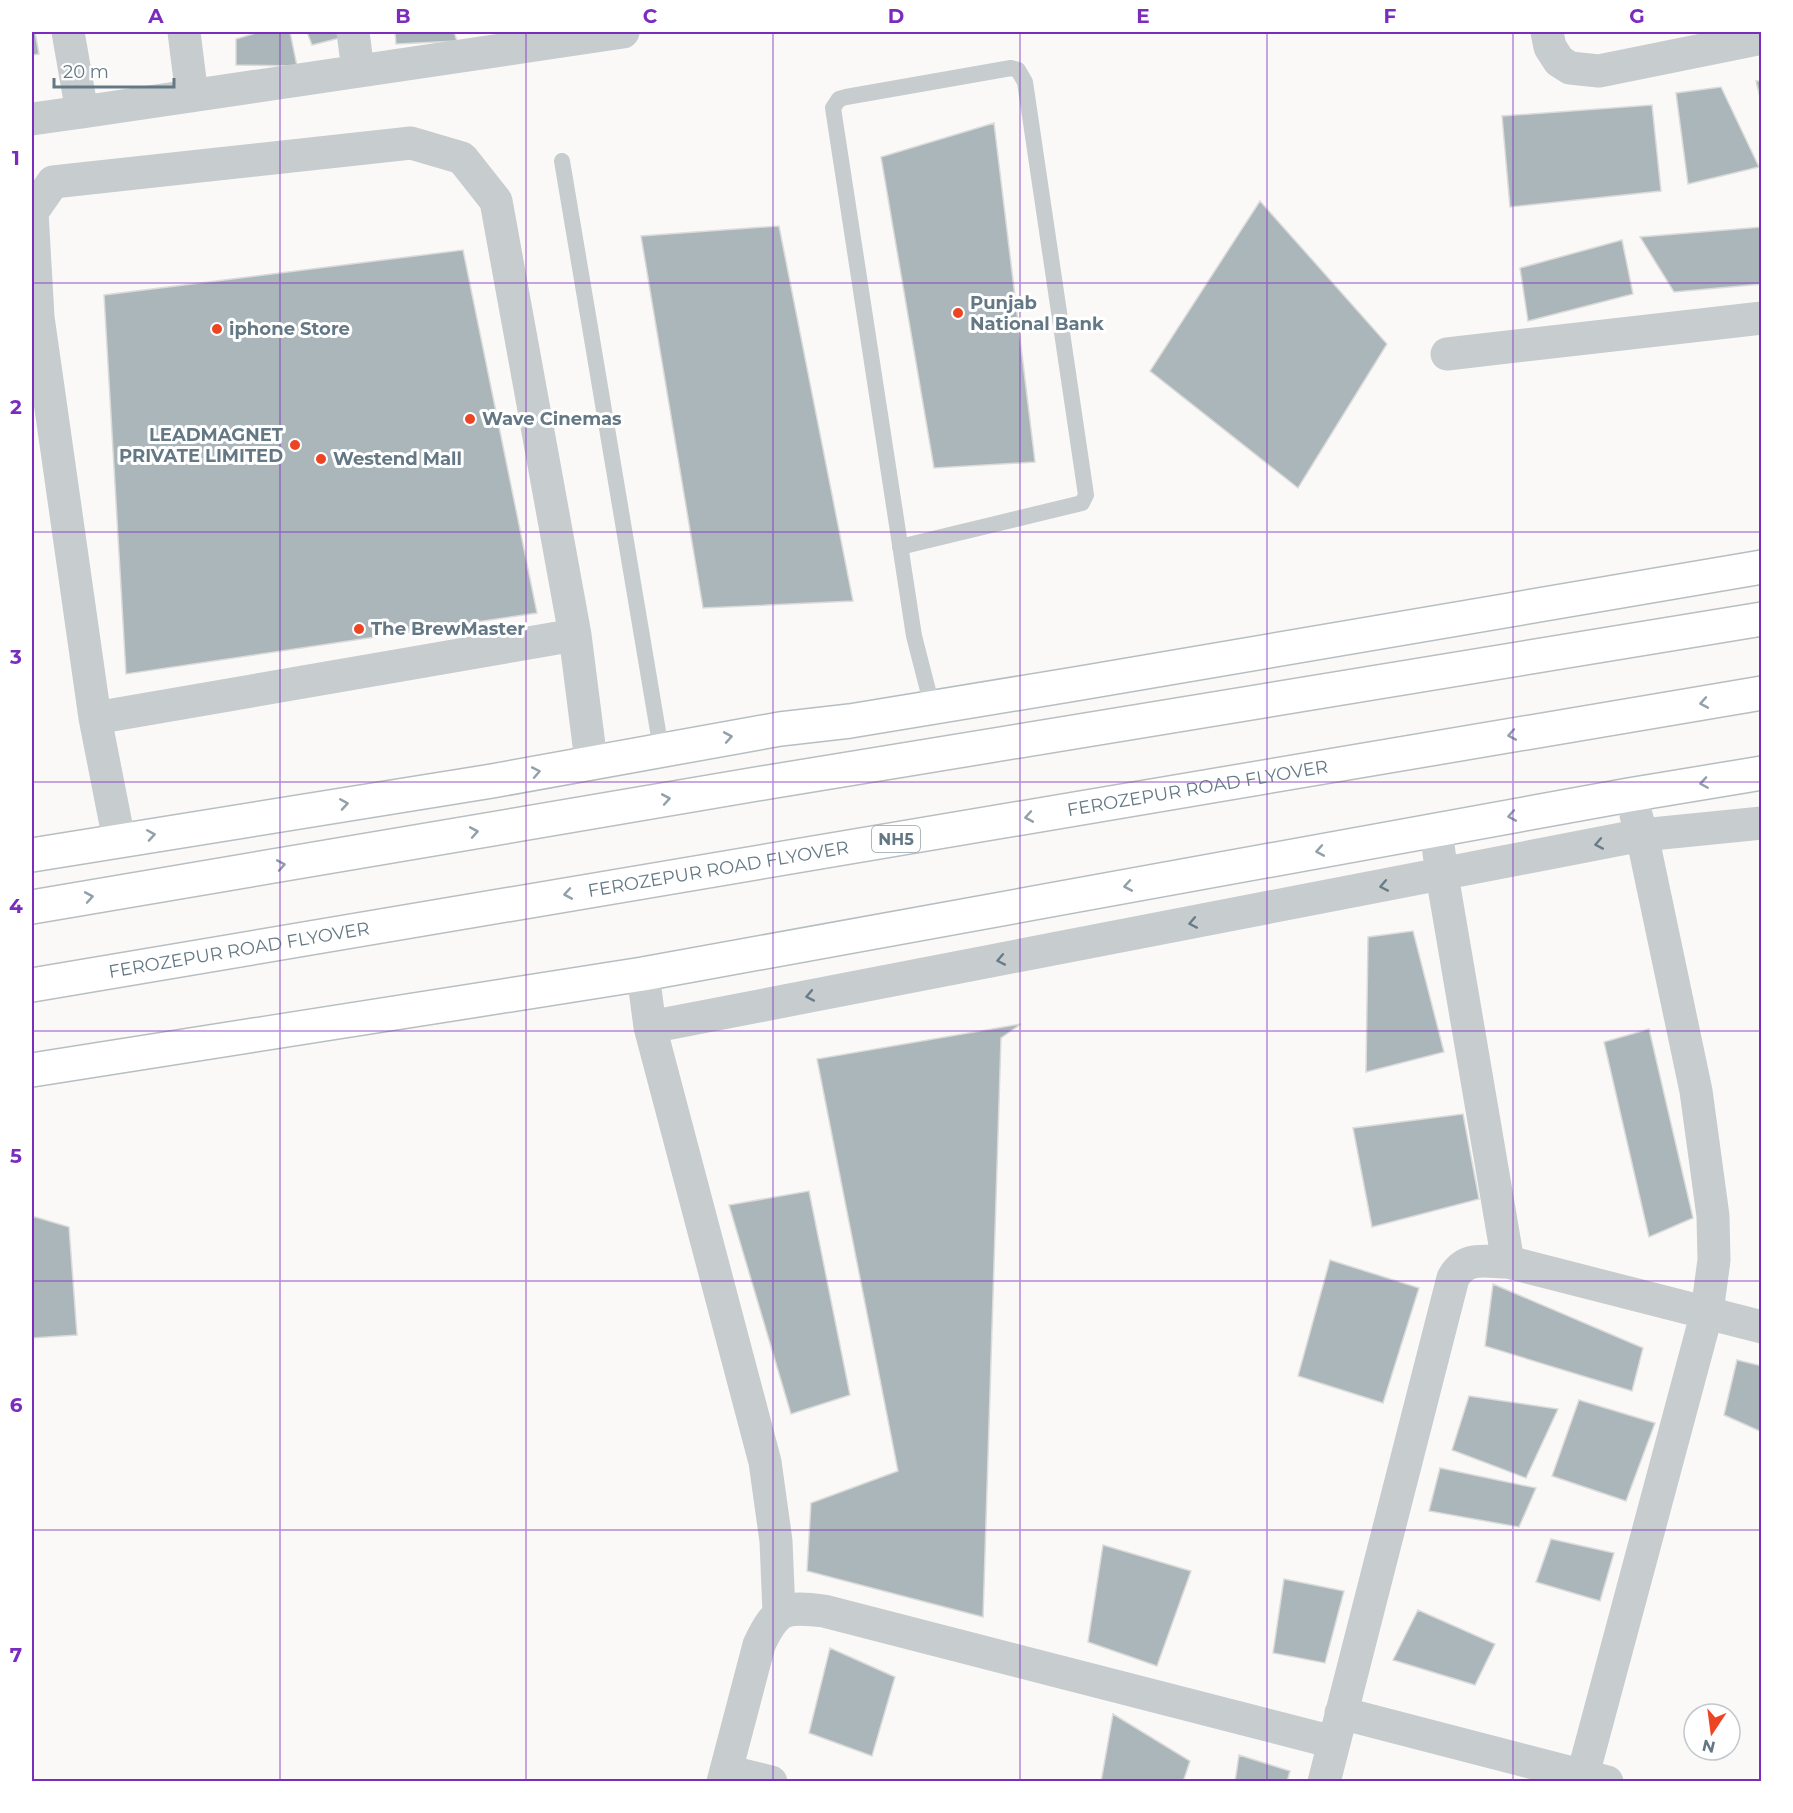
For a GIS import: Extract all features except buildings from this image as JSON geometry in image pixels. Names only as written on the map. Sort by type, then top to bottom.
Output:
[{"type":"main road","points":[[32,855],[492,781],[591,761],[780,729],[850,721],[1081,683],[1761,567]]},
{"type":"main road","points":[[32,907],[769,782],[1761,619]]},
{"type":"main road","name":"FEROZEPUR ROAD FLYOVER","points":[[32,985],[1761,693]]},
{"type":"main road","points":[[32,1070],[643,974],[1761,773]]},
{"type":"street","points":[[68,32],[82,112]]},
{"type":"street","points":[[184,32],[192,96]]},
{"type":"street","points":[[353,32],[358,71]]},
{"type":"street","points":[[32,118],[358,71],[513,40],[623,32]]},
{"type":"street","points":[[1547,32],[1550,47],[1559,61],[1569,68],[1599,71],[1761,38]]},
{"type":"street","points":[[119,840],[95,718],[38,317],[32,212],[53,182],[411,143],[462,158],[496,201],[575,635],[591,761]]},
{"type":"street","points":[[1447,354],[1761,318]]},
{"type":"street","points":[[95,718],[575,635]]},
{"type":"street","points":[[771,1782],[724,1776],[759,1646],[767,1626],[779,1613],[798,1608],[825,1611],[1337,1727],[1590,1780],[1707,1312],[1714,1260],[1713,1216],[1699,1114],[1642,835],[1629,795]]},
{"type":"street","points":[[650,1027],[1642,835],[1761,823]]},
{"type":"street","points":[[1436,830],[1508,1262]]},
{"type":"street","points":[[643,974],[650,1027],[765,1462],[776,1541],[779,1613]]},
{"type":"street","points":[[1324,1782],[1453,1278],[1459,1267],[1468,1262],[1508,1262],[1761,1326]]},
{"type":"lane","points":[[900,547],[1082,503],[1086,495],[1025,82],[1018,70],[1011,68],[846,97],[839,99],[833,108],[900,547],[914,636],[932,706]]},
{"type":"lane","points":[[562,161],[661,749]]},
{"type":"place","name":"Punjab National Bank","points":[[958,313]]},
{"type":"place","name":"iphone Store","points":[[217,329]]},
{"type":"place","name":"Wave Cinemas","points":[[470,419]]},
{"type":"place","name":"LEADMAGNET PRIVATE LIMITED","points":[[295,445]]},
{"type":"place","name":"Westend Mall","points":[[321,459]]},
{"type":"place","name":"The BrewMaster","points":[[359,629]]}]
